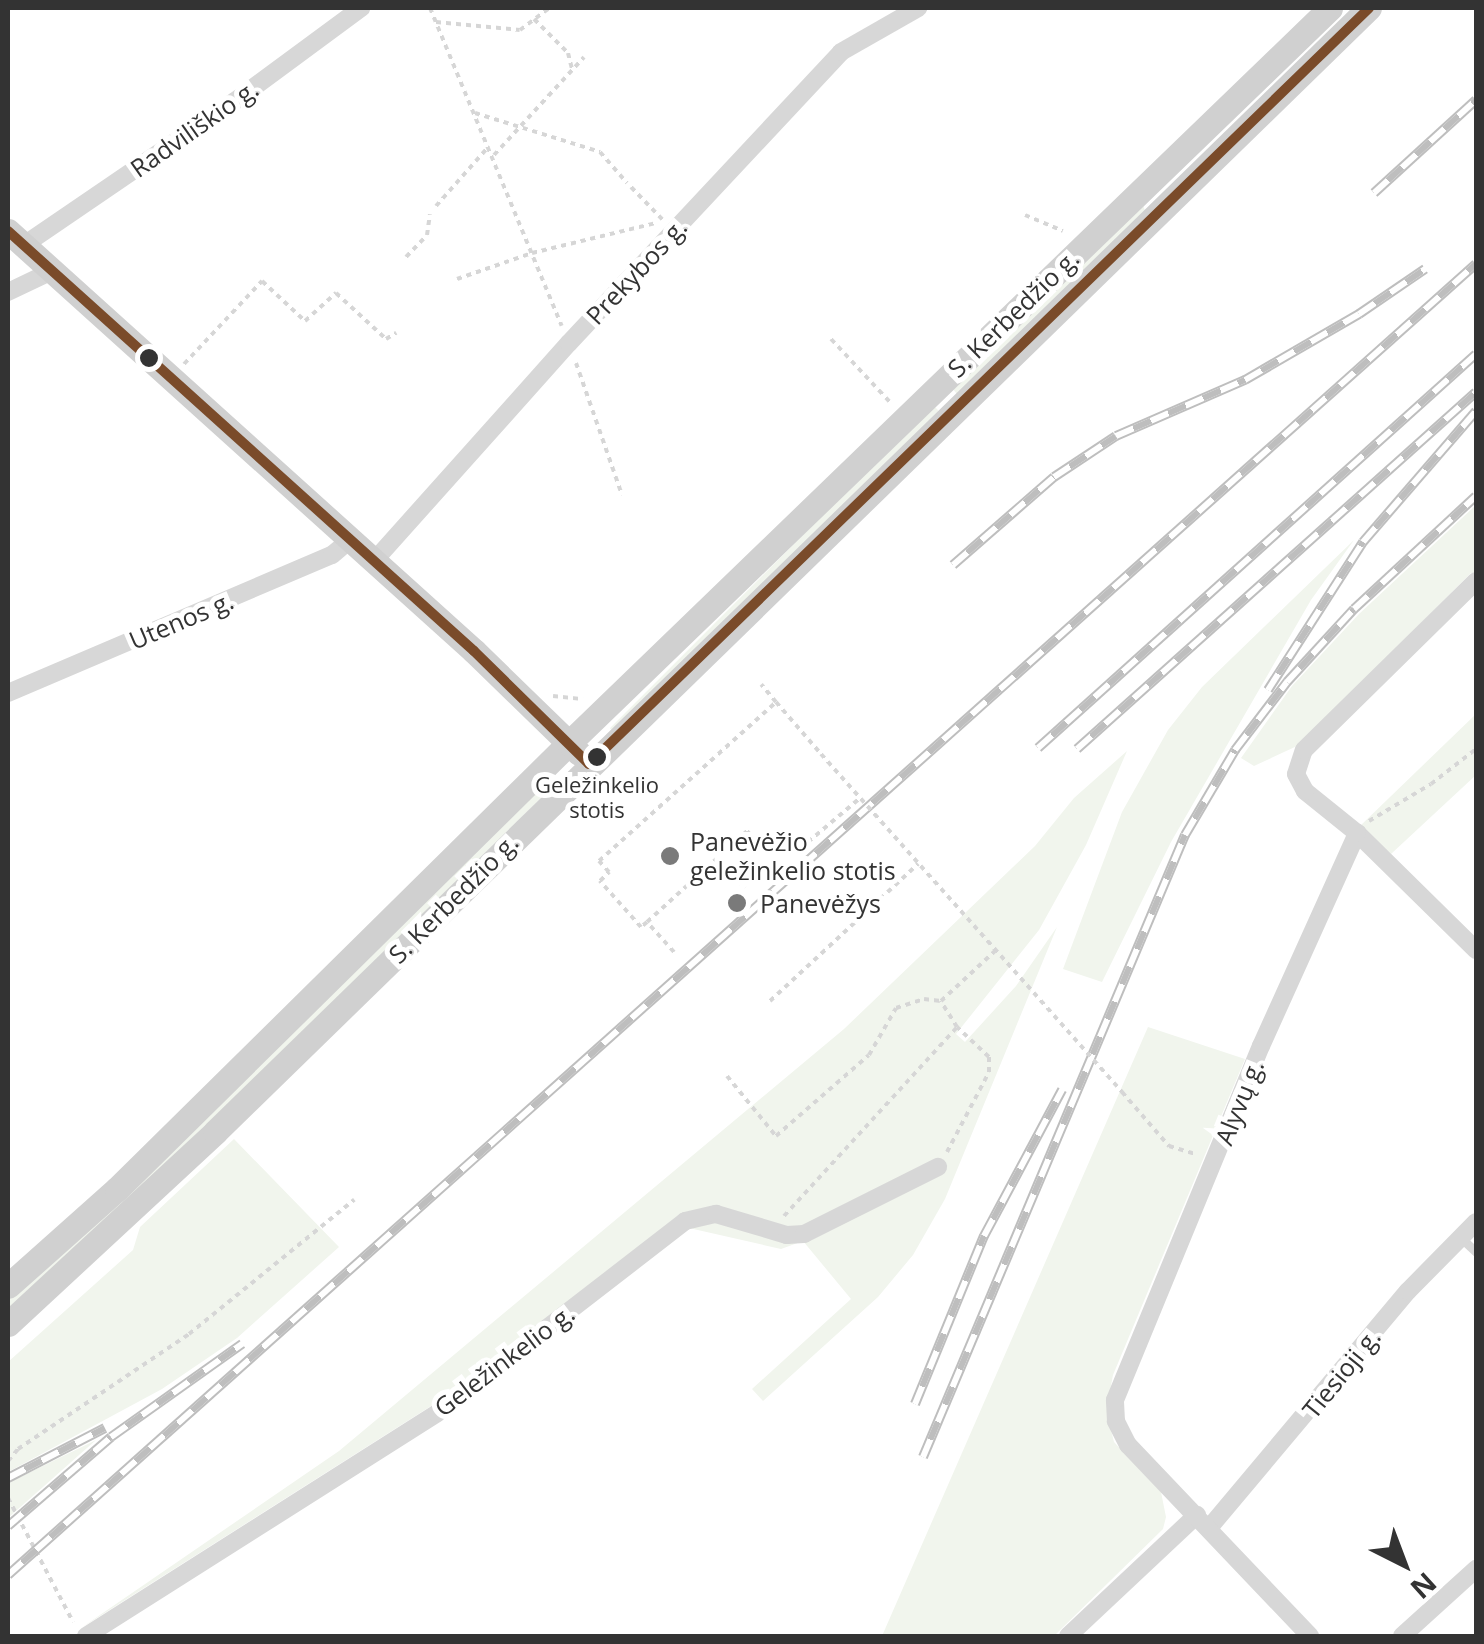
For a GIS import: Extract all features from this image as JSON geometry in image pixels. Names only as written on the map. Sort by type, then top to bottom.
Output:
[{"type":"main road","name":"S. Kerbedžio g.","points":[[8,1286],[130,1176],[569,743],[1330,8]]},
{"type":"main road","name":"S. Kerbedžio g.","points":[[8,1324],[144,1201],[1368,8]]},
{"type":"main road","points":[[1142,187],[1163,208]]},
{"type":"main road","points":[[16,238],[374,561],[589,764]]},
{"type":"main road","points":[[936,388],[957,409]]},
{"type":"street","name":"Radviliškio g.","points":[[16,238],[235,101],[362,8]]},
{"type":"street","name":"Prekybos g.","points":[[374,561],[569,343],[841,52],[918,8]]},
{"type":"street","points":[[8,292],[52,270]]},
{"type":"street","name":"Utenos g.","points":[[8,693],[332,556],[350,540]]},
{"type":"street","points":[[1476,581],[1304,750],[1296,774],[1304,791],[1357,833],[1476,950]]},
{"type":"street","name":"Alyvų g.","points":[[1310,1636],[1120,1434],[1115,1400],[1214,1160],[1357,833]]},
{"type":"street","name":"Geležinkelio g.","points":[[81,1632],[437,1413],[685,1221],[716,1214],[771,1230],[804,1234],[938,1167]]},
{"type":"street","name":"Tiesioji g.","points":[[1203,1521],[1408,1291],[1476,1222]]},
{"type":"street","points":[[1068,1636],[1203,1521]]},
{"type":"street","points":[[1402,1636],[1476,1569]]},
{"type":"lane","points":[[1460,1236],[1476,1252]]},
{"type":"path","points":[[430,8],[569,343],[622,494]]},
{"type":"path","points":[[436,22],[520,30],[549,8]]},
{"type":"path","points":[[534,19],[568,53],[572,68]]},
{"type":"path","points":[[494,155],[584,57]]},
{"type":"path","points":[[457,280],[532,253],[662,220],[600,152],[475,112]]},
{"type":"path","points":[[436,206],[490,146]]},
{"type":"path","points":[[406,257],[426,235],[430,214]]},
{"type":"path","points":[[1025,215],[1063,231]]},
{"type":"path","points":[[181,367],[262,281],[305,322],[336,293],[386,339],[396,333]]},
{"type":"path","points":[[831,340],[890,402]]},
{"type":"path","points":[[761,684],[1170,1146],[1214,1160]]},
{"type":"path","points":[[759,844],[748,831],[641,926],[600,881],[609,872],[599,861],[776,702]]},
{"type":"path","points":[[1357,833],[1476,749]]},
{"type":"path","points":[[808,842],[860,798]]},
{"type":"path","points":[[718,858],[745,888]]},
{"type":"path","points":[[770,1002],[918,864]]},
{"type":"path","points":[[647,922],[674,952]]},
{"type":"path","points":[[941,1002],[996,950]]},
{"type":"path","points":[[727,1076],[776,1136],[868,1055],[878,1044],[886,1018],[896,1008],[924,1000],[941,1002]]},
{"type":"path","points":[[938,1167],[989,1072],[983,1050],[957,1027],[941,1002]]},
{"type":"path","points":[[771,1230],[957,1027]]},
{"type":"path","points":[[8,1461],[18,1450],[189,1334],[354,1200]]},
{"type":"path","points":[[8,1498],[81,1632]]},
{"type":"shaded area","points":[[1143,205],[1145,211],[957,394],[951,387]]},
{"type":"shaded area","points":[[933,405],[939,411],[616,734],[610,728]]},
{"type":"shaded area","points":[[1476,505],[1476,577],[1471,573],[1297,746],[1254,766],[1241,758],[1292,686],[1359,614]]},
{"type":"shaded area","points":[[1354,540],[1311,600],[1171,842],[1102,982],[1063,969],[1122,812],[1168,730],[1202,687]]},
{"type":"shaded area","points":[[1476,714],[1476,775],[1391,854],[1360,826]]},
{"type":"shaded area","points":[[1127,751],[1086,845],[1039,930],[956,1034],[965,1042],[1016,986],[1057,927],[945,1199],[913,1255],[878,1297],[763,1401],[752,1389],[851,1299],[803,1241],[781,1249],[689,1228],[431,1406],[81,1628],[339,1451],[844,1029],[1035,846],[1074,798]]},
{"type":"shaded area","points":[[547,779],[554,785],[267,1067],[8,1312],[8,1299],[65,1249]]},
{"type":"shaded area","points":[[1148,1027],[1245,1059],[1113,1375],[1109,1396],[1107,1414],[1114,1442],[1161,1492],[1166,1517],[1163,1529],[1054,1636],[882,1636]]},
{"type":"shaded area","points":[[234,1139],[339,1247],[237,1338],[162,1389],[8,1472],[8,1362],[133,1250],[140,1227]]},
{"type":"shaded area","points":[[96,1440],[8,1518],[8,1483]]},
{"type":"railway","points":[[1374,193],[1476,100]]},
{"type":"railway","points":[[8,1575],[1476,264]]},
{"type":"railway","points":[[953,565],[1054,477],[1116,436],[1245,380],[1359,314],[1425,269]]},
{"type":"railway","points":[[1038,748],[1476,354]]},
{"type":"railway","points":[[1077,749],[1476,392]]},
{"type":"railway","points":[[1268,690],[1363,542],[1476,411]]},
{"type":"railway","points":[[923,1457],[1185,835],[1235,750],[1287,682],[1354,609],[1476,496]]},
{"type":"railway","points":[[915,1404],[984,1236],[1062,1090]]},
{"type":"railway","points":[[8,1526],[111,1437],[242,1344]]},
{"type":"railway","points":[[8,1478],[105,1428]]},
{"type":"transit line","points":[[8,231],[474,651],[589,764],[1369,8]]},
{"type":"place","name":"Geležinkelio stotis","points":[[597,757]]},
{"type":"place","name":"Panevėžio geležinkelio stotis","points":[[670,856]]},
{"type":"place","name":"Panevėžys","points":[[737,903]]}]
